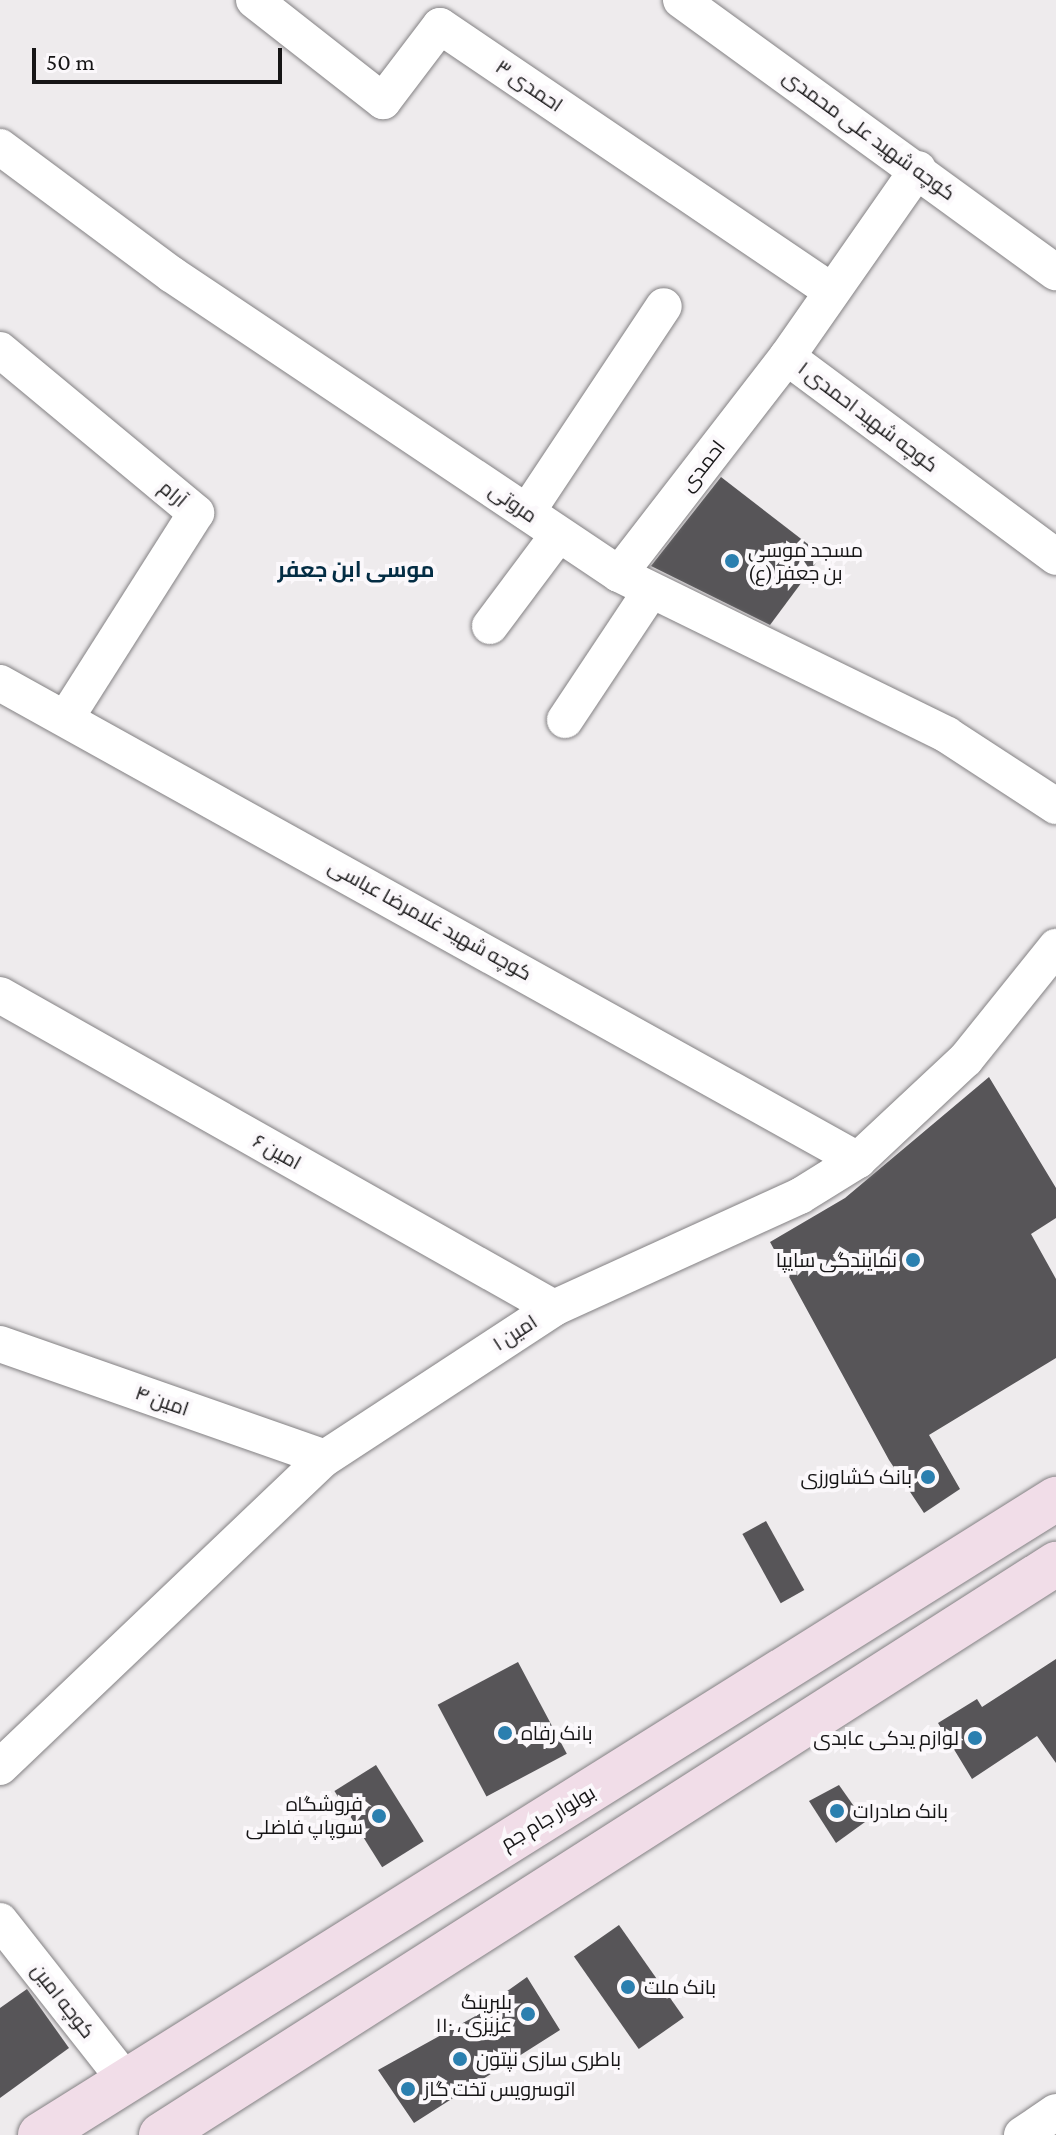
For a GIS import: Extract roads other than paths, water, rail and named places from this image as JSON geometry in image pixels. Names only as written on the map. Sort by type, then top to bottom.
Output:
[{"type":"main road","name":"بولوار جام جم","points":[[40,2135],[744,1698],[1056,1499]]},
{"type":"main road","points":[[951,1564],[977,1618]]},
{"type":"main road","points":[[161,2135],[771,1750],[1056,1564]]},
{"type":"main road","points":[[744,1698],[771,1750]]},
{"type":"street","name":"احمدی ۳","points":[[254,0],[383,101],[440,26],[832,291]]},
{"type":"street","name":"کوچه شهید علی محمدی","points":[[681,0],[1056,272]]},
{"type":"street","name":"مروتی","points":[[0,147],[171,274],[619,574],[650,592],[947,735],[1056,806]]},
{"type":"street","name":"کوچه شهید احمدی ۱","points":[[918,169],[787,357],[1056,557]]},
{"type":"street","points":[[527,512],[664,306]]},
{"type":"street","name":"آرام","points":[[0,350],[196,513],[66,718]]},
{"type":"street","name":"احمدی","points":[[619,574],[787,357]]},
{"type":"street","points":[[490,626],[558,535]]},
{"type":"street","points":[[565,720],[650,592]]},
{"type":"street","name":"کوچه شهید غلامرضا عباسی","points":[[0,683],[858,1160]]},
{"type":"street","name":"امین ۱","points":[[0,1767],[325,1458],[554,1308],[800,1196],[858,1160],[966,1059],[1056,947]]},
{"type":"street","name":"امین ۶","points":[[0,995],[554,1308]]},
{"type":"street","name":"امین ۴","points":[[1,1345],[325,1458]]},
{"type":"street","name":"کوچه امین","points":[[0,1921],[126,2081]]},
{"type":"street","points":[[1022,2135],[1056,2112]]},
{"type":"place","name":"مسجد موسی بن جعفر (ع)","points":[[732,561]]},
{"type":"place","name":"نمایندگی سایپا","points":[[913,1260]]},
{"type":"place","name":"بانک کشاورزی","points":[[928,1477]]},
{"type":"place","name":"بانک رفاه","points":[[505,1733]]},
{"type":"place","name":"لوازم یدکی عابدی","points":[[975,1738]]},
{"type":"place","name":"بانک صادرات","points":[[837,1811]]},
{"type":"place","name":"فروشگاه سوپاپ فاضلی","points":[[379,1816]]},
{"type":"place","name":"بانک ملت","points":[[628,1987]]},
{"type":"place","name":"بلبرینگ ۱۱۰ ، عزیزی","points":[[528,2014]]},
{"type":"place","name":"باطری سازی نپتون","points":[[460,2059]]},
{"type":"place","name":"اتوسرویس تخت گاز","points":[[408,2089]]},
{"type":"district","name":"موسی ابن جعفر","points":[[356,570]]}]
